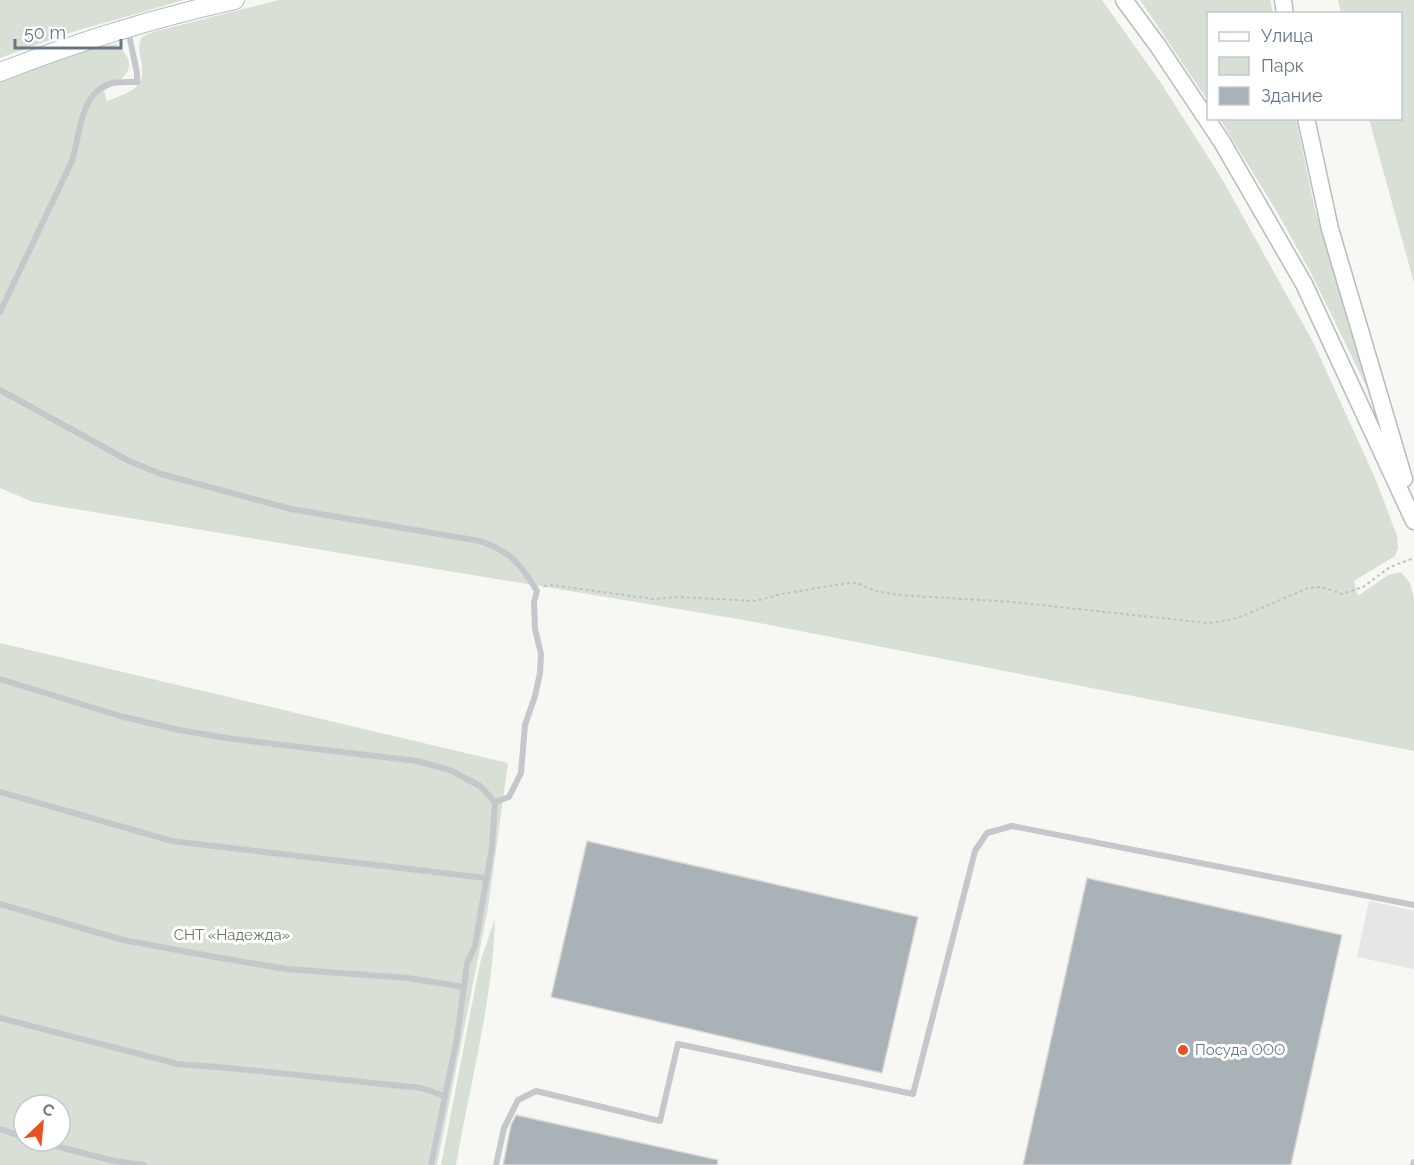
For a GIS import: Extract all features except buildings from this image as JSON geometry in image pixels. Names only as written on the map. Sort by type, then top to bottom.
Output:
[{"type":"main road","points":[[0,72],[63,47],[127,27],[235,0]]},
{"type":"main road","points":[[1124,0],[1207,120]]},
{"type":"main road","points":[[1207,120],[1304,284],[1414,521]]},
{"type":"main road","points":[[1306,120],[1330,229],[1414,514]]},
{"type":"lane","points":[[0,312],[72,161],[86,105],[95,94],[110,84],[137,82],[127,27]]},
{"type":"lane","points":[[0,390],[129,461],[161,474],[291,509],[480,541],[508,553],[525,571],[537,591],[534,602],[535,629],[541,654],[535,696],[525,725],[521,773],[509,797],[495,802]]},
{"type":"lane","points":[[0,679],[120,716],[180,730],[234,739],[417,761],[450,770],[480,786],[495,802],[492,847],[475,946],[467,964],[457,1038],[431,1165]]},
{"type":"lane","points":[[0,792],[172,841],[486,878]]},
{"type":"lane","points":[[496,1165],[504,1128],[518,1100],[536,1092],[660,1121],[678,1044],[913,1094],[975,851],[987,833],[1012,826],[1054,833],[1414,905]]},
{"type":"lane","points":[[0,904],[123,940],[215,957],[286,969],[408,978],[464,987]]},
{"type":"lane","points":[[0,1018],[178,1064],[421,1088],[445,1096]]},
{"type":"lane","points":[[72,1152],[144,1165]]},
{"type":"path","points":[[537,591],[544,586],[552,585],[653,598],[756,601],[782,594],[857,583],[875,591],[898,595],[1013,602],[1207,623],[1243,616],[1308,588],[1322,587],[1342,594],[1363,587],[1390,567],[1414,558]]},
{"type":"shaded area","points":[[1369,901],[1414,911],[1414,969],[1357,957]]},
{"type":"green space","points":[[0,0],[184,0],[69,33],[0,58]]},
{"type":"green space","points":[[279,0],[1102,0],[1161,83],[1222,179],[1313,342],[1376,480],[1397,536],[1398,548],[1395,556],[1354,581],[1358,596],[1388,575],[1401,572],[1410,583],[1414,598],[1414,751],[744,620],[33,502],[0,488],[0,82],[71,55],[116,44],[124,52],[129,65],[124,76],[104,91],[107,101],[129,92],[139,83],[142,70],[139,48],[142,37],[153,32]]},
{"type":"green space","points":[[1140,0],[1270,0],[1273,12],[1207,12],[1207,100]]},
{"type":"green space","points":[[1338,0],[1414,0],[1414,283],[1369,120],[1402,120],[1402,12],[1341,12]]},
{"type":"green space","points":[[1221,120],[1296,120],[1315,210],[1370,394],[1311,273]]},
{"type":"green space","name":"СНТ «Надежда»","points":[[0,643],[508,763],[488,908],[437,1165],[0,1165]]},
{"type":"green space","points":[[495,918],[490,980],[456,1165],[441,1165],[480,963]]},
{"type":"place","name":"Посуда ООО","points":[[1183,1050]]}]
